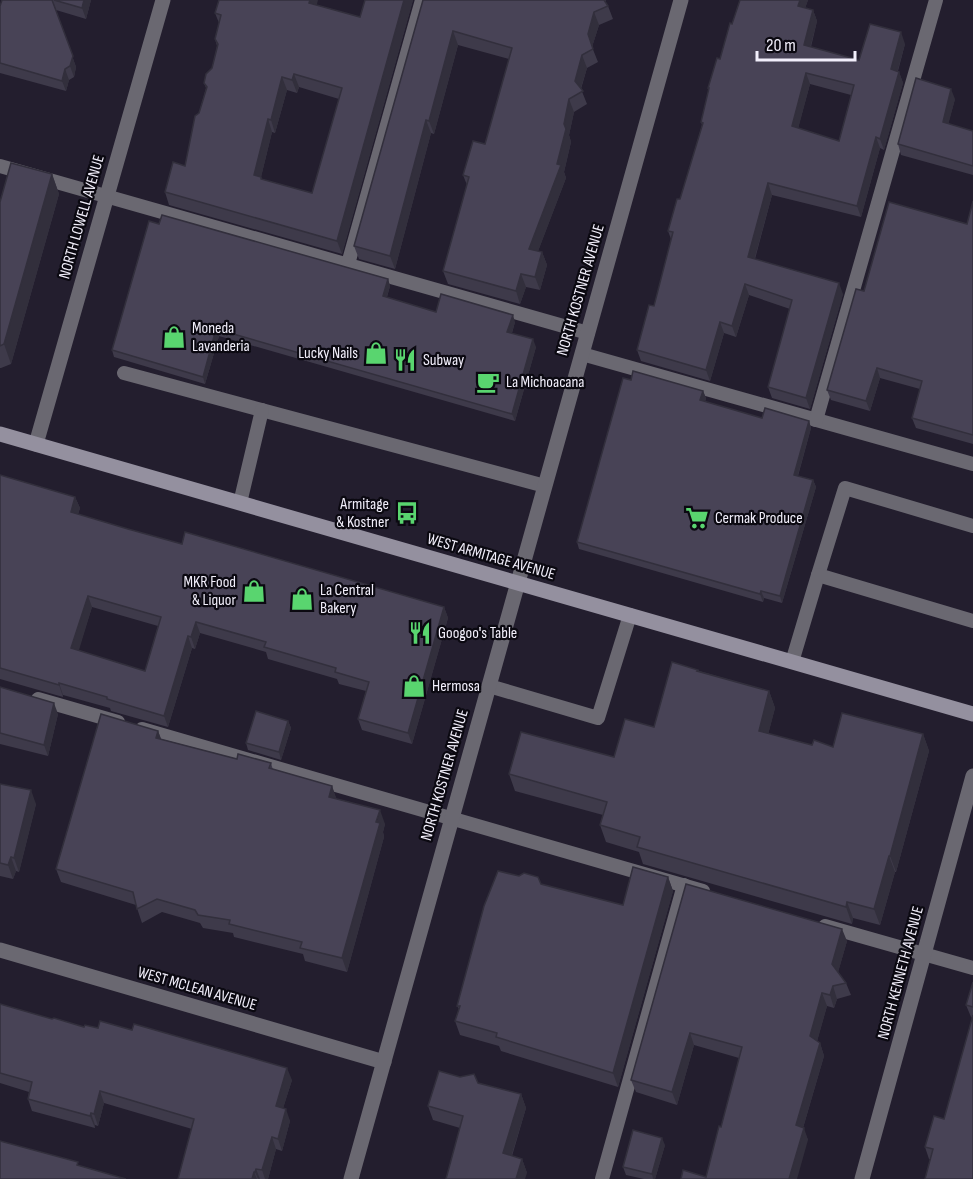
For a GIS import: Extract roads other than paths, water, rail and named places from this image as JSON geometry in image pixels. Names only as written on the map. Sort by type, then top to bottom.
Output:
[{"type":"main road","name":"WEST ARMITAGE AVENUE","points":[[0,434],[973,714]]},
{"type":"street","name":"NORTH LOWELL AVENUE","points":[[36,444],[163,0]]},
{"type":"street","name":"NORTH KOSTNER AVENUE","points":[[351,1179],[681,0]]},
{"type":"street","name":"NORTH KENNETH AVENUE","points":[[862,1179],[973,776]]},
{"type":"street","name":"WEST MCLEAN AVENUE","points":[[0,950],[384,1062]]},
{"type":"lane","points":[[348,264],[422,0]]},
{"type":"lane","points":[[816,420],[936,0]]},
{"type":"lane","points":[[0,166],[588,333]]},
{"type":"lane","points":[[582,354],[973,464]]},
{"type":"lane","points":[[124,373],[544,486]]},
{"type":"lane","points":[[240,503],[262,410]]},
{"type":"lane","points":[[792,662],[845,488],[973,526]]},
{"type":"lane","points":[[818,575],[973,621]]},
{"type":"lane","points":[[489,686],[598,718],[630,615]]},
{"type":"lane","points":[[23,695],[718,895]]},
{"type":"lane","points":[[602,1179],[684,885]]},
{"type":"lane","points":[[807,921],[973,968]]},
{"type":"place","name":"Moneda Lavanderia","points":[[174,337]]},
{"type":"place","name":"Lucky Nails","points":[[376,353]]},
{"type":"place","name":"Subway","points":[[405,360]]},
{"type":"place","name":"La Michoacana","points":[[488,382]]},
{"type":"place","name":"Armitage & Kostner","points":[[407,513]]},
{"type":"place","name":"Cermak Produce","points":[[697,518]]},
{"type":"place","name":"MKR Food & Liquor","points":[[254,591]]},
{"type":"place","name":"La Central Bakery","points":[[302,599]]},
{"type":"place","name":"Googoo's Table","points":[[420,633]]},
{"type":"place","name":"Hermosa","points":[[414,686]]}]
